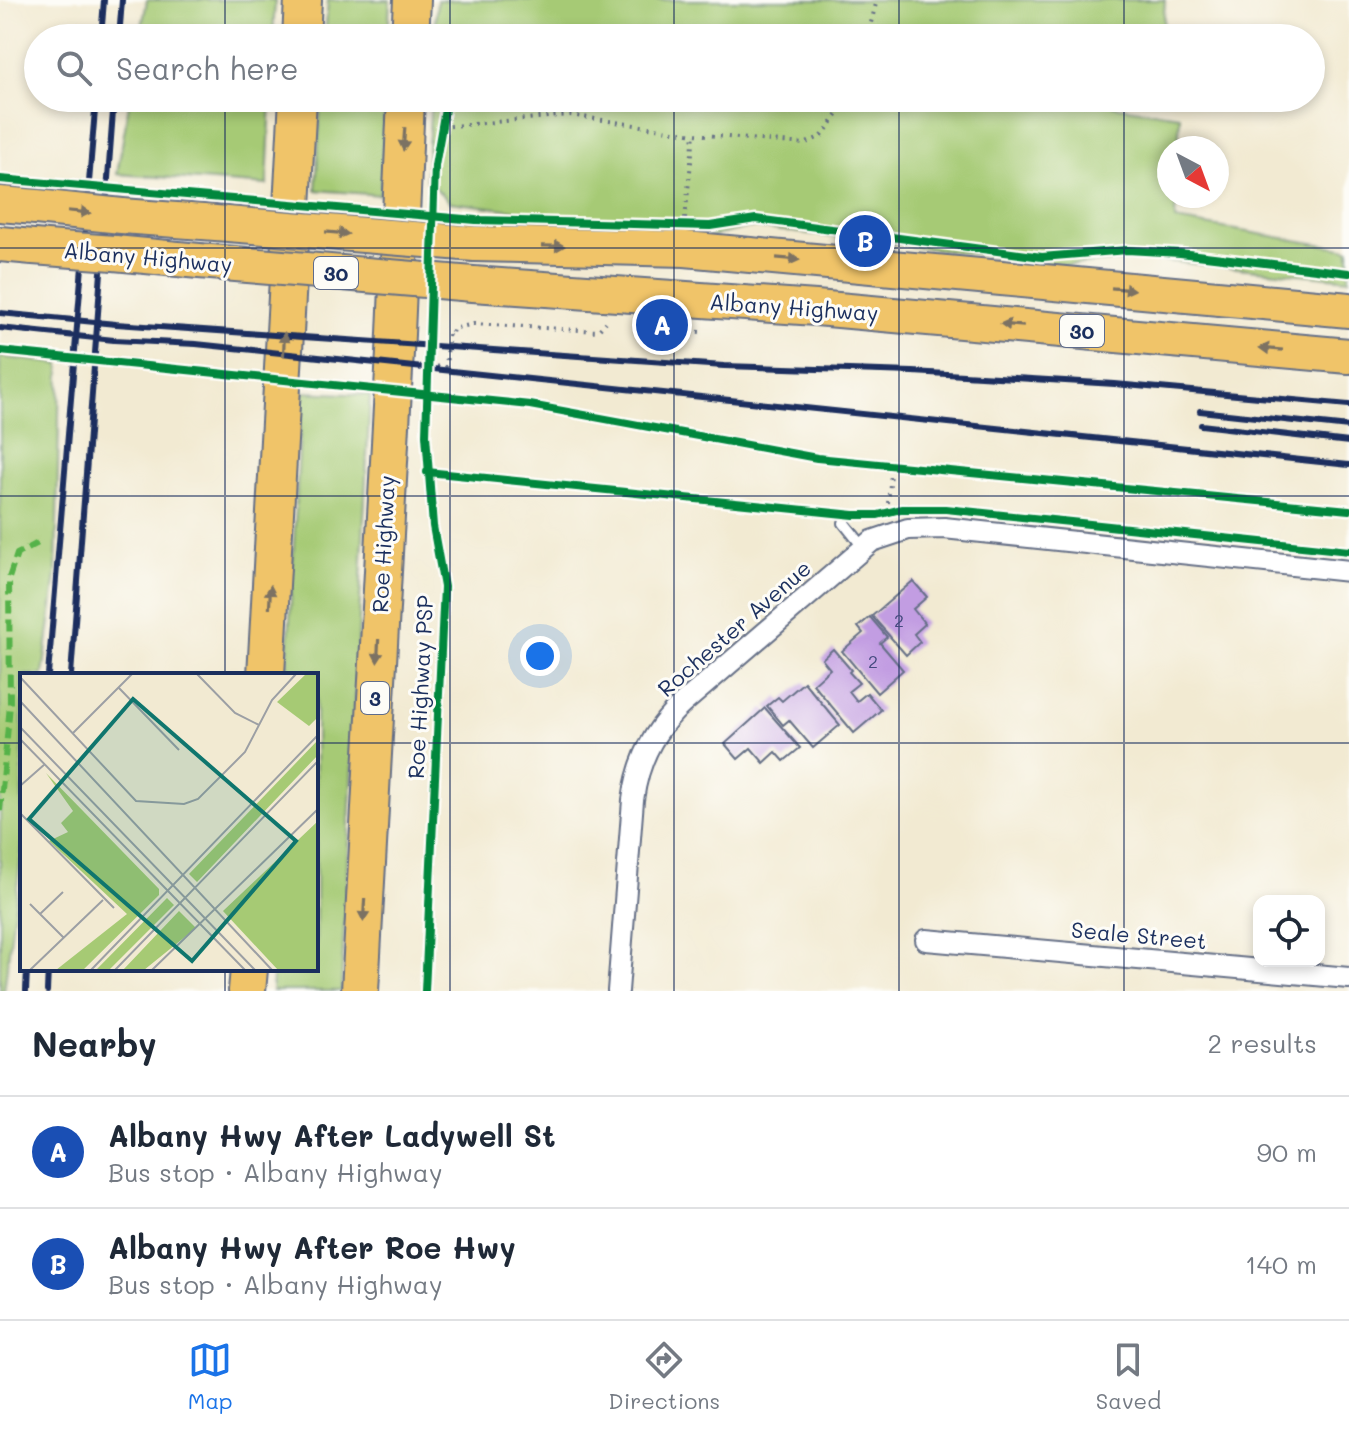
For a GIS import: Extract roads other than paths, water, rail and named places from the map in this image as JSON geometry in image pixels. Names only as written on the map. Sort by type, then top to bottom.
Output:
[{"type":"highway","points":[[302,24],[303,0]]},
{"type":"highway","points":[[411,24],[412,0]]},
{"type":"highway","points":[[266,673],[297,112]]},
{"type":"highway","name":"Roe Highway","points":[[360,991],[405,112]]},
{"type":"highway","name":"Albany Highway","points":[[0,204],[475,244],[685,249],[1349,310]]},
{"type":"highway","name":"Albany Highway","points":[[16,245],[473,284],[816,308],[1349,356]]},
{"type":"highway","points":[[247,991],[249,971]]},
{"type":"street","name":"Rochester Avenue","points":[[618,991],[633,800],[637,775],[649,745],[672,713],[864,548],[897,531],[920,527],[944,528],[1349,571]]},
{"type":"street","name":"Seale Street","points":[[926,940],[1349,978]]},
{"type":"lane","points":[[844,523],[864,548]]},
{"type":"railway","points":[[102,24],[104,0]]},
{"type":"railway","points":[[120,24],[122,0]]},
{"type":"railway","points":[[48,673],[95,112]]},
{"type":"railway","points":[[71,673],[113,112]]},
{"type":"railway","points":[[0,313],[116,324],[724,366],[913,372],[1115,384],[1349,405]]},
{"type":"railway","points":[[0,328],[114,340],[196,344],[1349,465]]},
{"type":"railway","points":[[1200,411],[1349,427]]},
{"type":"railway","points":[[1201,425],[1349,442]]},
{"type":"railway","points":[[26,991],[27,971]]},
{"type":"railway","points":[[47,991],[48,971]]},
{"type":"place","name":"Albany Hwy After Roe Hwy","points":[[865,241]]},
{"type":"place","name":"Albany Hwy After Ladywell St","points":[[662,325]]}]
